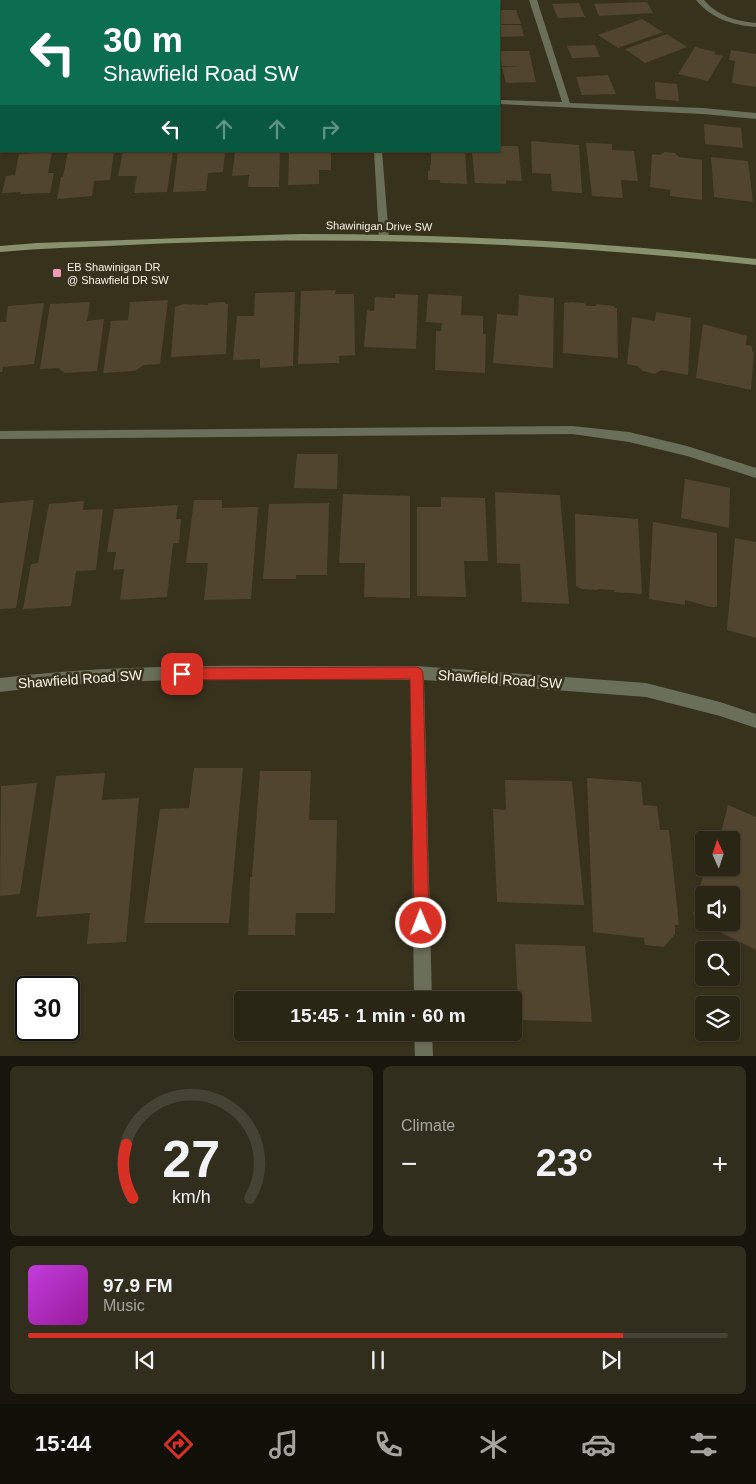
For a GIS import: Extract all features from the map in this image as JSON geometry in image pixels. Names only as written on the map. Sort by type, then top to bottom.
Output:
[{"type":"street","points":[[533,0],[566,104]]},
{"type":"street","points":[[700,0],[714,14],[721,18],[756,25]]},
{"type":"street","points":[[500,102],[703,111],[756,116]]},
{"type":"street","points":[[378,152],[384,238]]},
{"type":"street","name":"Shawinigan Drive SW","points":[[0,249],[206,238],[384,238],[592,245],[756,262]]},
{"type":"street","points":[[0,435],[572,430],[629,437],[687,451],[756,472]]},
{"type":"street","points":[[417,673],[423,991]]},
{"type":"street","name":"Shawfield Road SW","points":[[0,685],[40,680],[143,674],[417,673],[646,690],[720,709],[756,721]]},
{"type":"street","points":[[423,1041],[424,1056]]},
{"type":"building","points":[[647,2],[653,13],[599,16],[594,4]]},
{"type":"building","points":[[579,3],[585,17],[558,18],[552,4]]},
{"type":"building","points":[[500,10],[516,10],[521,24],[500,24]]},
{"type":"building","points":[[642,19],[663,32],[618,48],[598,35]]},
{"type":"building","points":[[500,25],[521,25],[524,36],[500,37]]},
{"type":"building","points":[[667,34],[687,47],[645,63],[625,49]]},
{"type":"building","points":[[595,45],[600,57],[572,58],[567,46]]},
{"type":"building","points":[[695,47],[716,52],[714,54],[723,56],[708,81],[678,74]]},
{"type":"building","points":[[731,50],[756,54],[756,87],[732,83],[735,61],[729,60]]},
{"type":"building","points":[[500,51],[529,51],[536,82],[506,83],[502,67],[520,66],[502,66]]},
{"type":"building","points":[[608,75],[616,94],[582,95],[576,77]]},
{"type":"building","points":[[655,82],[677,84],[679,101],[656,99]]},
{"type":"building","points":[[704,124],[741,128],[743,148],[705,144]]},
{"type":"building","points":[[531,141],[579,145],[582,193],[552,191],[551,174],[532,173]]},
{"type":"building","points":[[586,143],[612,144],[612,150],[634,151],[638,181],[621,180],[623,198],[592,196]]},
{"type":"building","points":[[500,146],[518,146],[522,181],[506,180],[506,184],[475,183],[472,152],[500,152]]},
{"type":"building","points":[[52,152],[48,173],[54,173],[50,193],[2,193],[6,176],[15,175],[19,154]]},
{"type":"building","points":[[68,152],[114,152],[110,180],[94,181],[92,196],[57,199],[61,177],[63,177]]},
{"type":"building","points":[[123,152],[173,152],[167,192],[134,193],[137,176],[118,176]]},
{"type":"building","points":[[178,152],[225,152],[223,172],[208,173],[206,191],[173,192]]},
{"type":"building","points":[[235,152],[280,152],[279,187],[248,187],[249,175],[232,176]]},
{"type":"building","points":[[289,152],[331,152],[331,170],[319,170],[319,184],[288,185]]},
{"type":"building","points":[[431,152],[465,152],[467,184],[440,183],[440,180],[428,180],[428,171],[430,171]]},
{"type":"building","points":[[665,152],[675,153],[679,157],[702,160],[702,200],[670,196],[670,190],[650,187],[652,154],[660,155]]},
{"type":"building","points":[[711,157],[748,161],[753,202],[714,197]]},
{"type":"building","points":[[336,290],[335,294],[354,294],[355,355],[339,356],[339,363],[298,364],[301,291]]},
{"type":"building","points":[[295,292],[293,366],[260,368],[260,359],[233,360],[237,316],[254,316],[255,293]]},
{"type":"building","points":[[395,294],[418,295],[416,349],[364,347],[367,310],[374,311],[375,297],[395,298]]},
{"type":"building","points":[[428,294],[462,296],[461,315],[483,316],[483,334],[486,334],[485,373],[435,370],[436,331],[441,331],[442,323],[426,322]]},
{"type":"building","points":[[519,295],[554,298],[553,368],[493,363],[497,314],[518,316]]},
{"type":"building","points":[[168,300],[160,364],[144,365],[135,371],[103,373],[111,321],[128,320],[130,302]]},
{"type":"building","points":[[90,302],[87,321],[104,319],[97,371],[65,373],[58,368],[40,369],[50,304]]},
{"type":"building","points":[[225,302],[225,304],[228,304],[226,354],[171,357],[175,307],[183,304],[208,305],[208,303]]},
{"type":"building","points":[[44,303],[34,364],[3,367],[2,372],[0,372],[0,322],[6,322],[8,306]]},
{"type":"building","points":[[564,303],[584,303],[587,306],[596,306],[596,304],[617,308],[618,358],[563,353]]},
{"type":"building","points":[[656,312],[691,318],[688,375],[661,370],[655,374],[627,364],[632,317],[655,321]]},
{"type":"building","points":[[703,324],[747,336],[746,345],[752,346],[752,351],[754,352],[751,390],[696,378]]},
{"type":"building","points":[[297,454],[338,454],[337,489],[294,488]]},
{"type":"building","points":[[685,479],[730,488],[729,528],[681,518]]},
{"type":"building","points":[[495,492],[560,495],[569,604],[522,602],[520,564],[497,563]]},
{"type":"building","points":[[343,494],[410,496],[410,598],[364,597],[365,563],[339,563]]},
{"type":"building","points":[[441,497],[485,498],[488,561],[464,561],[466,597],[417,596],[417,507],[441,507]]},
{"type":"building","points":[[34,500],[16,608],[0,609],[0,503]]},
{"type":"building","points":[[194,500],[222,500],[222,508],[258,507],[251,599],[204,600],[208,563],[186,563]]},
{"type":"building","points":[[84,501],[83,510],[103,509],[96,570],[76,571],[71,606],[23,609],[31,564],[38,563],[49,504]]},
{"type":"building","points":[[329,503],[327,575],[296,575],[296,579],[263,579],[269,504]]},
{"type":"building","points":[[178,505],[176,519],[181,519],[179,543],[173,543],[167,597],[120,600],[124,569],[113,570],[116,552],[107,552],[114,509]]},
{"type":"building","points":[[575,514],[638,519],[642,594],[614,592],[614,590],[582,589],[576,586]]},
{"type":"building","points":[[653,522],[717,533],[717,607],[685,600],[685,605],[649,599]]},
{"type":"building","points":[[735,538],[756,542],[756,638],[727,630]]},
{"type":"building","points":[[194,768],[243,768],[229,923],[144,923],[160,809],[189,808]]},
{"type":"building","points":[[260,771],[311,771],[309,820],[337,820],[335,913],[296,913],[295,935],[248,935],[250,877],[252,877]]},
{"type":"building","points":[[105,773],[102,800],[139,798],[126,942],[87,944],[90,913],[36,917],[56,776]]},
{"type":"building","points":[[587,778],[641,782],[643,805],[657,806],[660,830],[669,830],[679,925],[675,925],[675,934],[664,947],[645,945],[644,938],[593,932]]},
{"type":"building","points":[[505,780],[572,781],[584,905],[497,902],[493,809],[506,810]]},
{"type":"building","points":[[37,783],[20,894],[0,896],[1,786]]},
{"type":"building","points":[[728,805],[756,817],[756,950],[718,931],[740,931],[740,886],[700,886],[703,876],[740,876],[740,831],[721,831]]},
{"type":"building","points":[[515,944],[585,946],[592,1022],[522,1020],[522,991],[517,991]]},
{"type":"place","name":"EB Shawinigan DR @ Shawfield DR SW","points":[[57,273]]},
{"type":"route","points":[[182,674],[417,673],[421,923]]}]
